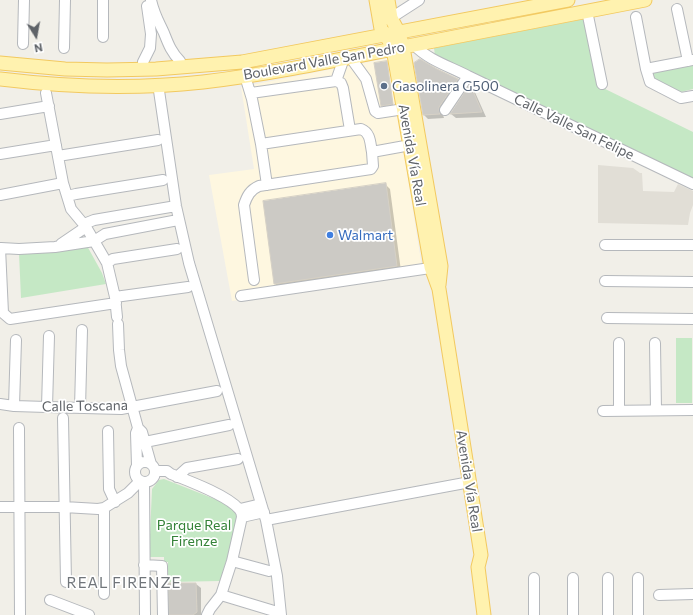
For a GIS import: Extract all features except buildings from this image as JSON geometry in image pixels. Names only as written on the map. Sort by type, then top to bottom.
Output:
[{"type":"main road","name":"Avenida Vía Real","points":[[376,0],[395,36],[404,109],[415,144]]},
{"type":"main road","name":"Avenida Vía Real","points":[[388,0],[436,267],[481,555]]},
{"type":"main road","name":"Boulevard Valle San Pedro","points":[[0,71],[66,77],[107,78],[157,77],[243,69],[568,0]]},
{"type":"main road","name":"Boulevard Valle San Pedro","points":[[519,10],[605,0]]},
{"type":"main road","name":"Boulevard Valle San Pedro","points":[[519,10],[587,11],[644,0]]},
{"type":"main road","name":"Boulevard Valle San Pedro","points":[[0,54],[65,61],[107,63],[143,62],[241,56],[395,36]]},
{"type":"main road","name":"Boulevard Valle San Pedro","points":[[0,79],[66,84],[106,85],[202,82],[347,58],[395,36]]},
{"type":"main road","name":"Boulevard Valle San Pedro","points":[[0,63],[65,69],[107,70],[200,66],[242,62],[395,36]]},
{"type":"main road","points":[[481,555],[478,567],[484,615]]},
{"type":"main road","points":[[481,555],[487,564],[493,615]]},
{"type":"street","points":[[23,44],[24,0]]},
{"type":"street","points":[[64,48],[65,0]]},
{"type":"street","points":[[103,0],[103,37]]},
{"type":"street","points":[[143,62],[150,48],[146,0]]},
{"type":"street","points":[[151,0],[153,13],[171,52],[180,60]]},
{"type":"street","points":[[395,36],[419,0]]},
{"type":"street","points":[[646,69],[690,60],[678,9]]},
{"type":"street","points":[[587,11],[602,84]]},
{"type":"street","points":[[636,17],[650,82],[681,98],[693,96]]},
{"type":"street","name":"Calle Valle San Felipe","points":[[395,36],[436,60],[468,76],[693,184]]},
{"type":"street","points":[[336,81],[347,58],[366,80],[375,111],[378,113],[404,109]]},
{"type":"street","points":[[245,76],[251,93],[267,185]]},
{"type":"street","points":[[445,110],[468,76]]},
{"type":"street","points":[[251,93],[336,81],[341,83],[343,88],[350,130]]},
{"type":"street","points":[[158,84],[178,220],[189,263],[264,512],[277,576],[277,613],[221,595]]},
{"type":"street","points":[[46,93],[63,183],[71,209],[85,225],[107,263],[116,300],[121,366],[138,428],[142,432],[146,442],[154,470],[149,482],[142,482],[136,478],[135,469],[142,462],[147,462],[154,470],[167,471],[174,476],[232,502],[241,513],[232,561],[221,595],[208,612],[200,615]]},
{"type":"street","points":[[0,114],[49,106]]},
{"type":"street","points":[[254,280],[244,205],[252,189],[267,185],[371,170],[373,166],[369,136],[367,131],[361,129],[261,144]]},
{"type":"street","points":[[58,156],[158,140]]},
{"type":"street","points":[[372,152],[415,144]]},
{"type":"street","points":[[0,154],[56,145]]},
{"type":"street","points":[[67,196],[163,180]]},
{"type":"street","points":[[0,195],[63,183]]},
{"type":"street","points":[[55,247],[71,238],[85,225],[94,220],[176,206]]},
{"type":"street","points":[[147,211],[150,225]]},
{"type":"street","points":[[178,220],[105,234],[94,241],[55,247],[19,249],[0,248],[2,313],[10,319],[188,287]]},
{"type":"street","points":[[605,244],[693,245]]},
{"type":"street","points":[[107,263],[114,259],[177,249]]},
{"type":"street","points":[[241,296],[436,267]]},
{"type":"street","points":[[605,281],[693,282]]},
{"type":"street","points":[[607,318],[693,319]]},
{"type":"street","points":[[80,408],[82,330]]},
{"type":"street","points":[[47,407],[49,336]]},
{"type":"street","points":[[14,406],[16,340]]},
{"type":"street","points":[[618,343],[619,410]]},
{"type":"street","points":[[655,343],[656,410]]},
{"type":"street","name":"Calle Toscana","points":[[0,404],[14,406],[121,409],[216,391]]},
{"type":"street","points":[[603,411],[693,410]]},
{"type":"street","points":[[63,418],[66,582]]},
{"type":"street","points":[[146,442],[229,425]]},
{"type":"street","points":[[19,428],[20,615]]},
{"type":"street","points":[[138,428],[136,433],[138,465]]},
{"type":"street","points":[[108,431],[109,489],[115,502]]},
{"type":"street","points":[[174,476],[187,468],[238,459]]},
{"type":"street","points":[[0,507],[104,508],[115,502],[142,482]]},
{"type":"street","points":[[142,482],[145,615]]},
{"type":"street","points":[[241,513],[264,512],[470,482]]},
{"type":"street","points":[[104,508],[104,594]]},
{"type":"street","points":[[232,561],[268,571]]},
{"type":"street","points":[[144,565],[162,566],[163,615]]},
{"type":"street","points":[[534,578],[534,615]]},
{"type":"street","points":[[573,578],[573,615]]},
{"type":"street","points":[[608,578],[608,615]]},
{"type":"street","points":[[638,578],[638,615]]},
{"type":"street","points":[[659,594],[693,594]]},
{"type":"street","points":[[144,599],[162,599]]},
{"type":"street","points":[[50,600],[89,615]]},
{"type":"shaded area","points":[[389,58],[423,274],[232,301],[209,175],[254,169],[241,87]]},
{"type":"shaded area","points":[[598,165],[633,168],[642,173],[643,191],[674,192],[678,184],[693,191],[693,205],[688,225],[598,223]]},
{"type":"green space","points":[[584,19],[597,85],[693,132],[693,180],[435,56],[434,48]]},
{"type":"green space","points":[[693,65],[693,89],[681,92],[654,79],[653,73]]},
{"type":"green space","points":[[86,244],[102,273],[106,284],[21,298],[19,253]]},
{"type":"green space","points":[[676,338],[692,338],[692,403],[676,403]]},
{"type":"green space","name":"Parque Real Firenze","points":[[164,479],[230,505],[236,513],[238,523],[220,581],[168,582],[168,562],[164,562],[164,557],[149,557],[152,489],[159,480]]},
{"type":"place","name":"Gasolinera G500","points":[[384,86]]},
{"type":"place","name":"Walmart","points":[[330,235]]},
{"type":"district","name":"REAL FIRENZE","points":[[124,583]]}]
